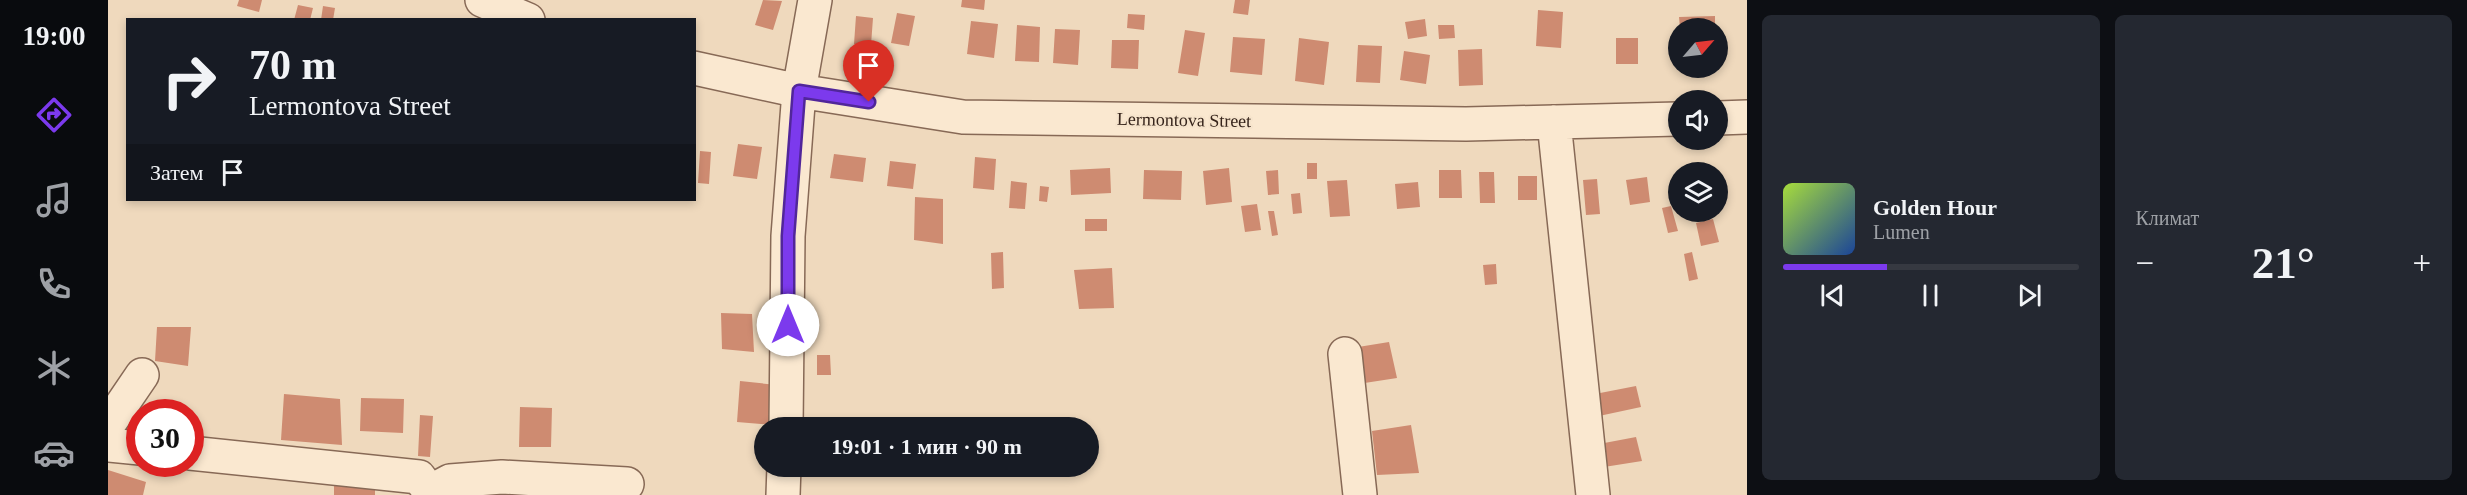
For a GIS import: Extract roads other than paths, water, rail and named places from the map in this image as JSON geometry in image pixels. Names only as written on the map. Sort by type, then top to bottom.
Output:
[{"type":"street","points":[[482,0],[523,18]]},
{"type":"street","points":[[786,417],[788,236],[799,91],[815,0]]},
{"type":"street","name":"Lermontova Street","points":[[696,68],[799,91],[963,117],[1466,124],[1668,119]]},
{"type":"street","points":[[1728,118],[1747,117]]},
{"type":"street","points":[[1554,122],[1593,495]]},
{"type":"street","points":[[1345,354],[1359,495]]},
{"type":"street","points":[[108,425],[142,375]]},
{"type":"street","points":[[108,445],[126,447]]},
{"type":"street","points":[[204,454],[419,477],[432,493],[450,481],[502,477],[627,484]]},
{"type":"street","points":[[783,495],[784,477]]}]
